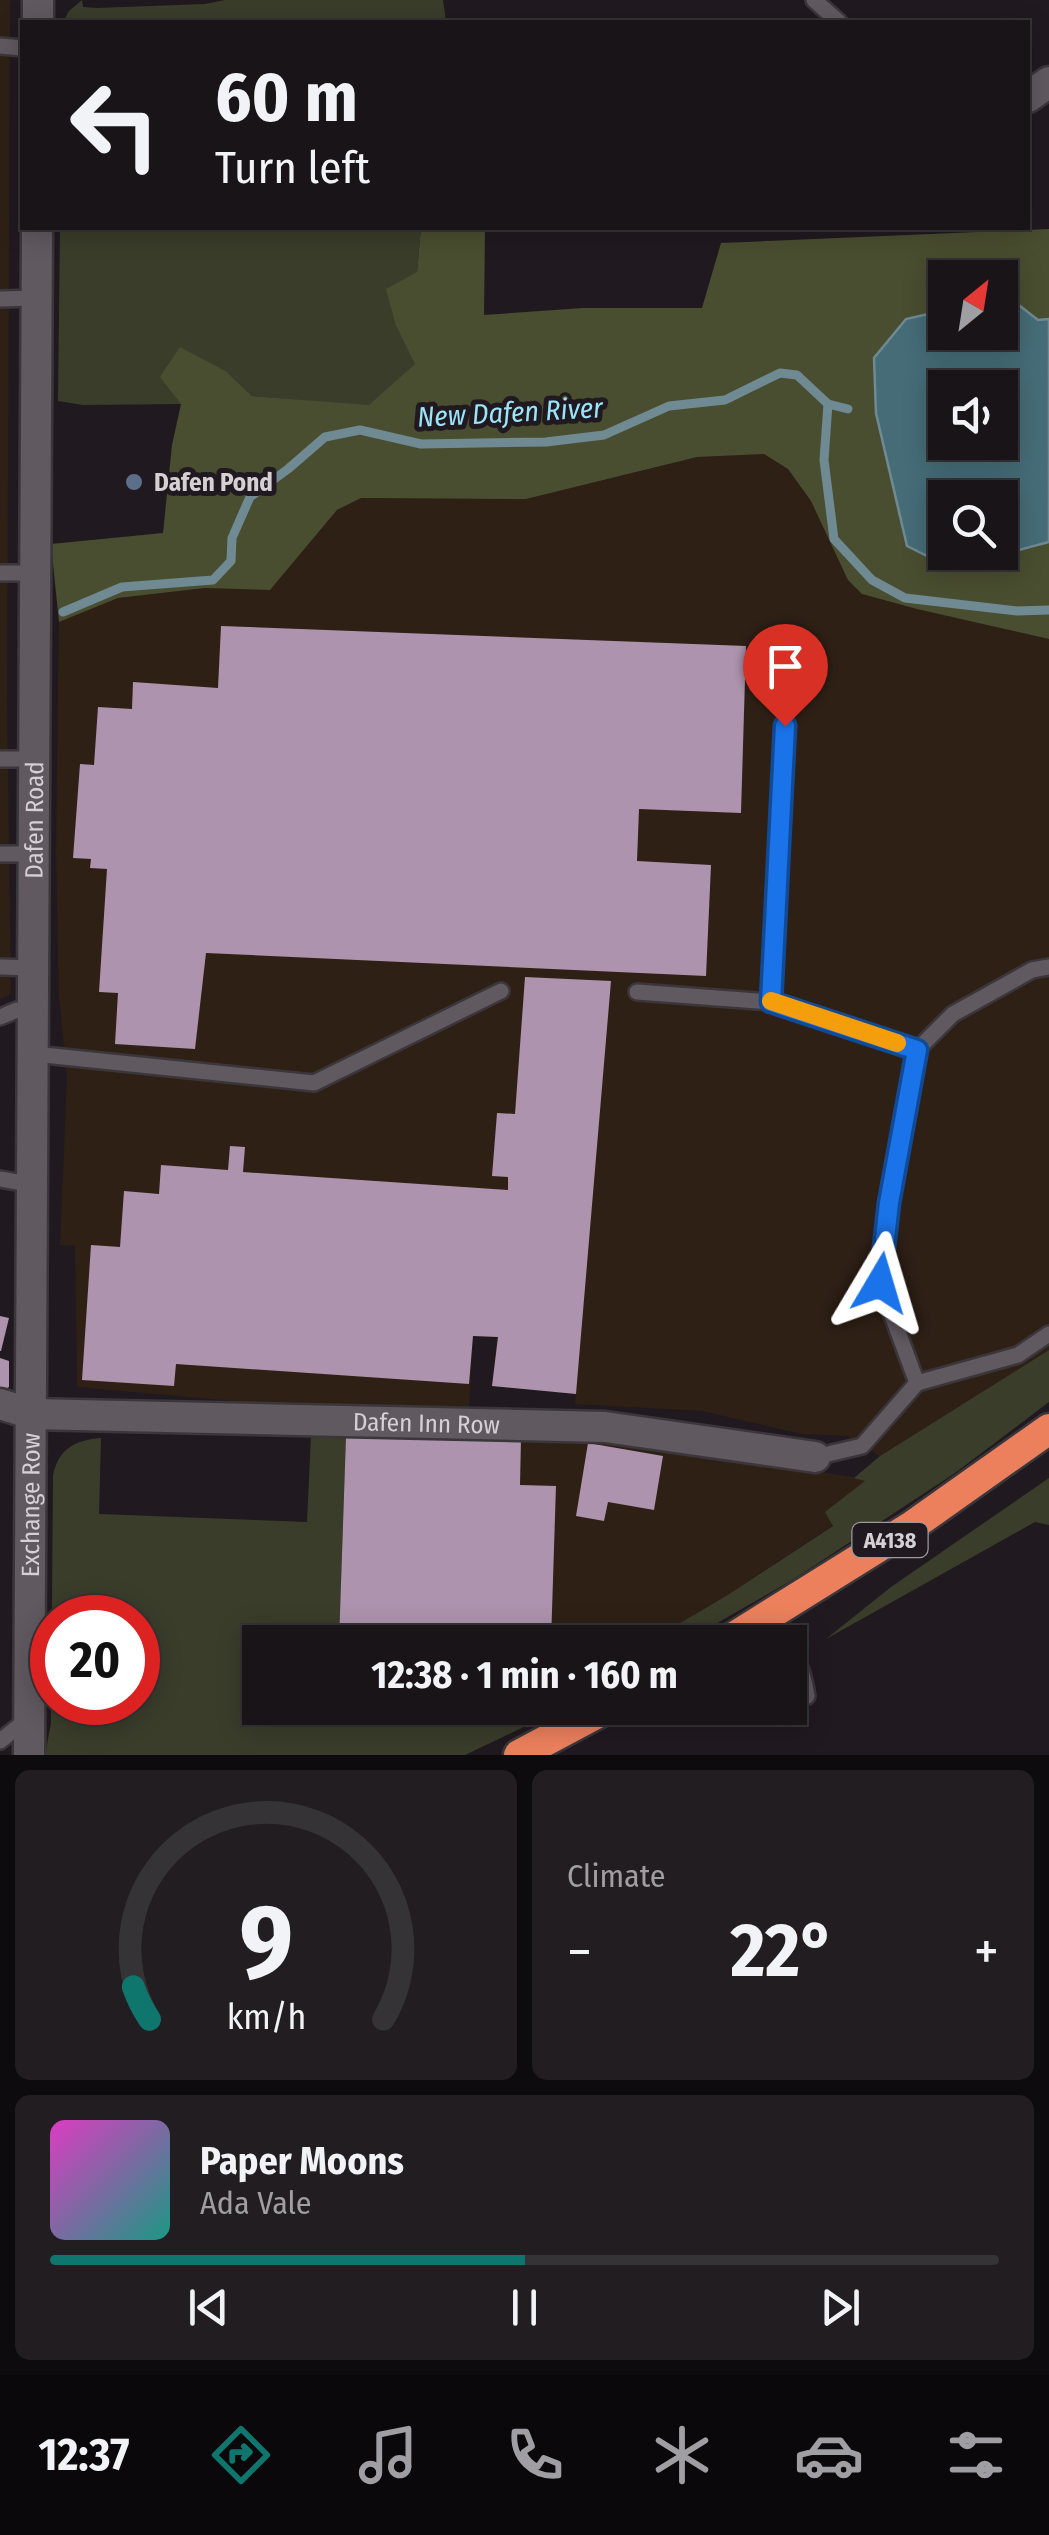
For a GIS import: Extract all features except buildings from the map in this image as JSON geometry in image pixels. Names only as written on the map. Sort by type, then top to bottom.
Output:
[{"type":"highway","name":"A4138","points":[[755,1625],[912,1526],[1049,1429]]},
{"type":"highway","points":[[519,1755],[575,1725]]},
{"type":"street","name":"Dafen Road","points":[[32,1414],[38,230]]},
{"type":"street","name":"Dafen Inn Row","points":[[0,1404],[32,1414],[605,1426],[816,1457]]},
{"type":"street","name":"Exchange Row","points":[[29,1755],[32,1414]]},
{"type":"lane","points":[[814,0],[837,20]]},
{"type":"lane","points":[[0,298],[37,298]]},
{"type":"lane","points":[[0,572],[36,573]]},
{"type":"lane","points":[[771,1002],[785,726]]},
{"type":"lane","points":[[0,759],[36,759]]},
{"type":"lane","points":[[0,854],[35,854]]},
{"type":"lane","points":[[0,967],[34,968]]},
{"type":"lane","points":[[917,1383],[880,1283],[889,1203],[917,1050],[953,1014],[1032,970],[1049,967]]},
{"type":"lane","points":[[34,1054],[314,1083],[501,991]]},
{"type":"lane","points":[[637,992],[771,1002],[917,1050]]},
{"type":"lane","points":[[0,1017],[17,1010],[35,1011]]},
{"type":"lane","points":[[0,1179],[34,1185]]},
{"type":"lane","points":[[816,1457],[862,1446],[917,1383],[1018,1355],[1049,1334]]},
{"type":"lane","points":[[770,1616],[777,1625]]},
{"type":"lane","points":[[0,1741],[29,1718]]},
{"type":"shaded area","points":[[0,0],[10,0],[7,705],[11,994],[0,999]]},
{"type":"shaded area","points":[[764,454],[788,469],[811,501],[862,594],[1049,639],[1049,1350],[880,1456],[848,1436],[802,1434],[702,1411],[575,1404],[576,1394],[492,1386],[497,1337],[473,1336],[469,1407],[344,1411],[77,1387],[75,1246],[60,1245],[67,1079],[59,996],[56,851],[59,622],[118,598],[205,588],[270,590],[337,510],[361,498],[526,499],[697,457]]},
{"type":"shaded area","points":[[346,1436],[576,1437],[867,1479],[833,1525],[677,1625],[340,1625]]},
{"type":"green space","points":[[82,0],[83,7],[97,8],[225,0],[443,0],[446,20],[64,20]]},
{"type":"green space","points":[[1049,229],[1049,319],[1038,320],[1018,304],[1018,260],[928,260],[928,314],[906,319],[876,413],[928,520],[928,570],[1018,570],[1018,550],[1049,542],[1049,639],[862,594],[848,580],[811,501],[788,469],[764,454],[697,457],[526,499],[361,498],[337,510],[270,590],[205,588],[118,598],[59,622],[51,544],[163,533],[172,445],[181,404],[160,377],[180,347],[227,372],[252,396],[369,405],[415,364],[396,326],[386,289],[417,272],[421,230],[485,230],[484,315],[583,308],[702,308],[721,243]]},
{"type":"green space","points":[[60,230],[421,230],[417,272],[396,326],[416,364],[369,406],[252,396],[227,372],[181,404],[83,405],[58,401]]},
{"type":"green space","points":[[1049,1350],[1049,1402],[955,1473],[794,1579],[714,1625],[677,1625],[833,1526],[825,1512],[865,1481],[854,1478],[880,1456]]},
{"type":"green space","points":[[311,1436],[346,1436],[340,1625],[242,1625],[242,1725],[528,1725],[465,1755],[45,1755],[51,1725],[160,1725],[160,1595],[52,1595],[55,1467],[69,1448],[101,1438],[99,1514],[307,1522]]},
{"type":"green space","points":[[1049,1478],[1049,1525],[1035,1522],[826,1639],[891,1587]]},
{"type":"water","points":[[1018,304],[1038,320],[1049,319],[1049,542],[1018,550],[1018,480],[928,480],[928,556],[907,546],[876,413],[874,358],[906,319],[928,314],[928,350],[1018,350]]},
{"type":"waterway","name":"New Dafen River","points":[[63,612],[122,587],[213,580],[231,561],[232,538],[250,497],[325,437],[360,430],[421,444],[546,442],[604,435],[669,406],[725,400],[780,373],[797,375],[828,404]]},
{"type":"waterway","name":"New Dafen River","points":[[828,404],[824,460],[834,539],[872,580],[905,598],[1017,611],[1049,610]]},
{"type":"waterway","points":[[828,404],[848,409]]},
{"type":"slow traffic","points":[[771,1001],[897,1043]]},
{"type":"place","name":"Dafen Pond","points":[[134,482]]},
{"type":"route","points":[[785,726],[771,1002],[917,1050],[889,1203],[880,1283]]}]
